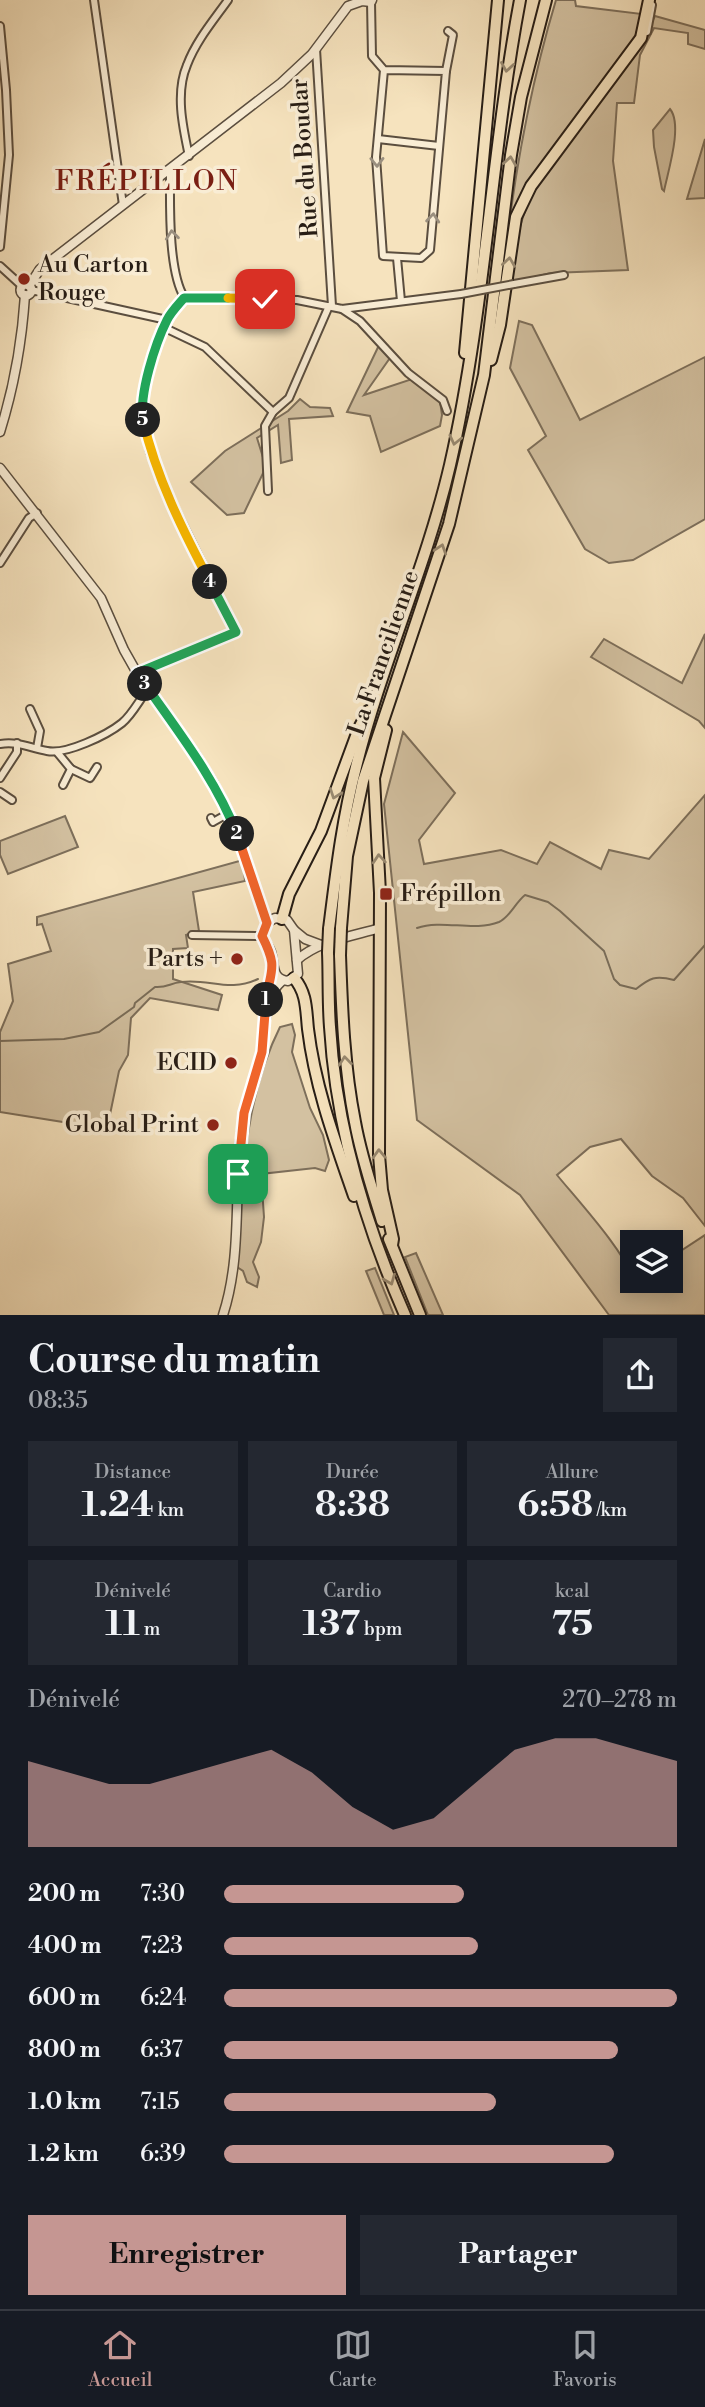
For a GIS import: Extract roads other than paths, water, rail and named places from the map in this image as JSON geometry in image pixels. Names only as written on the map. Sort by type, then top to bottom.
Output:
[{"type":"highway","points":[[467,373],[464,366],[498,0]]},
{"type":"highway","name":"La Francilienne","points":[[420,1315],[366,1171],[355,1122],[342,1027],[340,955],[335,928],[340,841],[356,765],[436,519],[459,424],[477,323],[506,77],[520,0]]},
{"type":"highway","name":"La Francilienne","points":[[405,1315],[376,1245],[347,1143],[330,1027],[325,949],[335,928],[363,781],[449,524],[484,375],[511,155],[521,97],[545,0]]},
{"type":"highway","points":[[484,375],[489,369],[500,325],[516,217],[531,186],[633,51],[646,24],[651,0]]},
{"type":"highway","points":[[392,1245],[379,1155],[380,862],[374,778],[393,704],[395,683]]},
{"type":"highway","points":[[279,918],[321,831],[359,728],[380,687]]},
{"type":"highway","points":[[288,979],[302,987],[312,1065],[320,1095],[370,1240],[376,1245]]},
{"type":"street","points":[[94,0],[123,205]]},
{"type":"street","points":[[189,156],[181,117],[185,67],[197,44],[228,0]]},
{"type":"street","points":[[574,136],[639,48],[651,21],[651,0]]},
{"type":"street","points":[[0,432],[12,392],[21,346],[27,289],[40,269],[281,83],[316,49],[348,6],[354,2],[369,1],[372,55],[384,70],[376,157],[383,256],[421,258],[430,250],[446,71],[453,35],[448,31]]},
{"type":"street","points":[[0,26],[9,155],[0,247]]},
{"type":"street","name":"Rue du Boudar","points":[[316,49],[331,306]]},
{"type":"street","points":[[384,70],[393,68],[446,71]]},
{"type":"street","points":[[378,139],[439,146]]},
{"type":"street","points":[[170,171],[173,260],[179,289],[184,298]]},
{"type":"street","points":[[397,258],[401,301]]},
{"type":"street","points":[[0,265],[27,289],[166,324],[205,347],[273,412]]},
{"type":"street","points":[[342,309],[461,294],[564,275]]},
{"type":"street","points":[[184,298],[276,299],[342,309],[360,321],[408,373],[443,400],[447,411]]},
{"type":"street","points":[[137,673],[236,632],[203,568],[150,452],[141,403],[153,355],[166,324],[184,298]]},
{"type":"street","points":[[268,491],[265,426],[273,412],[289,398],[331,306]]},
{"type":"street","points":[[0,468],[102,598],[137,673],[196,755],[229,813],[264,910],[267,923],[262,936],[272,955],[273,971],[266,998],[262,1052],[242,1123],[235,1254],[223,1315]]},
{"type":"street","points":[[0,563],[29,518],[37,513]]},
{"type":"street","points":[[0,744],[17,743],[57,752],[75,748],[123,723],[148,689]]},
{"type":"street","points":[[30,709],[40,731],[37,748]]},
{"type":"street","points":[[0,778],[17,752],[17,743]]},
{"type":"street","points":[[57,752],[71,769],[90,778],[97,767]]},
{"type":"street","points":[[63,785],[71,769]]},
{"type":"street","points":[[0,792],[12,800]]},
{"type":"street","points":[[211,818],[213,822],[229,813]]},
{"type":"street","points":[[264,910],[291,923],[299,968],[271,995],[266,1015]]},
{"type":"street","points":[[267,923],[279,918]]},
{"type":"street","points":[[297,960],[305,953],[325,949],[380,928]]},
{"type":"street","points":[[294,930],[325,949]]},
{"type":"street","points":[[192,935],[262,936]]},
{"type":"street","points":[[273,971],[288,979]]},
{"type":"waterway","points":[[417,928],[437,925],[479,926],[499,922],[525,895],[548,902],[560,911],[604,951],[614,979],[620,985],[636,989],[653,978],[674,980],[705,945]]},
{"type":"waterway","points":[[0,1041],[64,1039],[99,1032],[134,1007],[135,1003],[155,987],[191,981],[238,985],[258,979]]},
{"type":"place","name":"Au Carton Rouge","points":[[24,279]]},
{"type":"place","name":"Frépillon","points":[[386,894]]},
{"type":"place","name":"Parts +","points":[[237,959]]},
{"type":"place","name":"ECID","points":[[231,1063]]},
{"type":"place","name":"Global Print","points":[[213,1125]]},
{"type":"district","name":"FRÉPILLON","points":[[147,181]]}]
